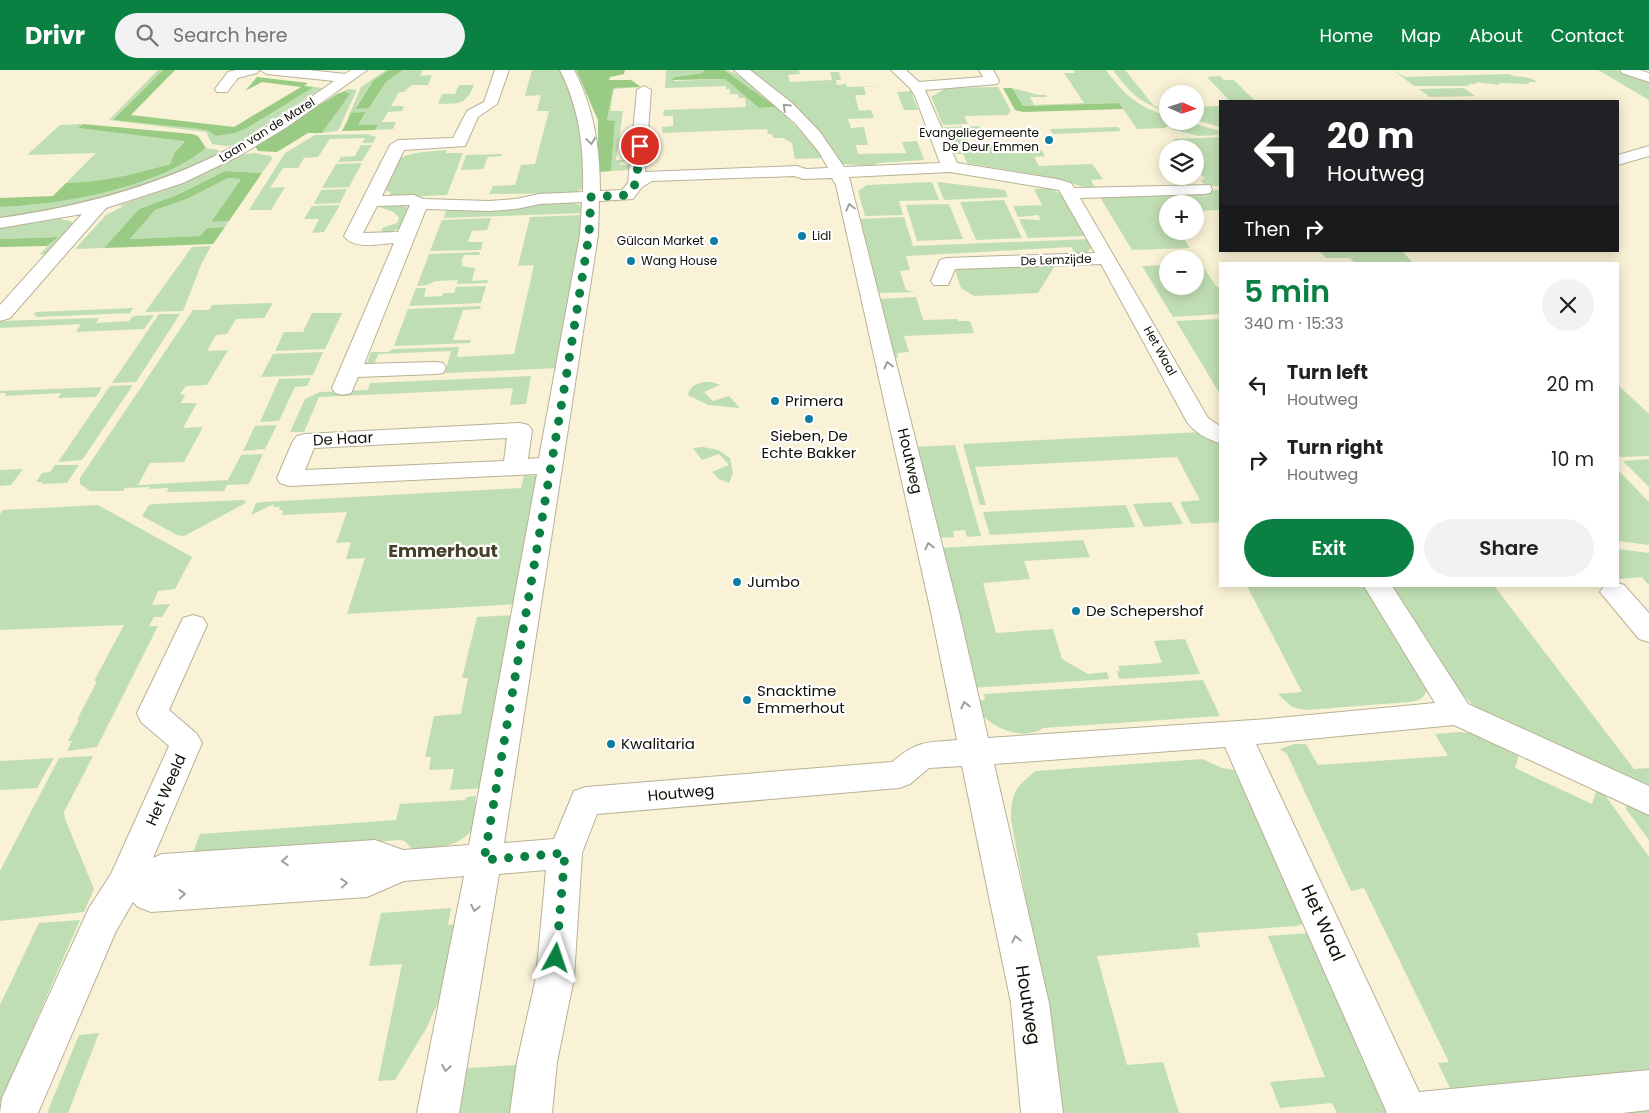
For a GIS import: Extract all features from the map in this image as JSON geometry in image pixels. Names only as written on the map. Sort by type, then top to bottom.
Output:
[{"type":"street","points":[[222,89],[234,75],[252,70]]},
{"type":"street","name":"Laan van de Marel","points":[[267,70],[354,74]]},
{"type":"street","points":[[406,237],[358,239],[354,236],[398,145],[460,144],[472,114],[490,104],[502,70]]},
{"type":"street","points":[[438,1113],[552,466],[589,235],[593,164],[589,128],[567,70]]},
{"type":"street","name":"Houtweg","points":[[741,70],[786,106],[815,136],[839,172],[848,197],[892,384],[1030,1003],[1042,1113]]},
{"type":"street","points":[[898,70],[916,86],[950,167]]},
{"type":"street","points":[[916,86],[992,81],[986,70]]},
{"type":"street","points":[[1627,70],[1649,78]]},
{"type":"street","name":"Laan van de Marel","points":[[0,223],[41,218],[99,206],[145,193],[188,176],[234,153],[354,74]]},
{"type":"street","points":[[636,183],[644,90]]},
{"type":"street","points":[[1619,160],[1649,151]]},
{"type":"street","points":[[370,201],[414,200],[453,206],[527,203],[539,199],[627,195],[636,183],[648,176],[797,171],[801,174],[950,167],[1057,184],[1065,187],[1070,193],[1204,189]]},
{"type":"street","name":"De Lemzijde","points":[[941,281],[947,264],[1107,258],[1070,193]]},
{"type":"street","points":[[428,203],[406,237],[347,380],[435,368]]},
{"type":"street","points":[[0,314],[3,314],[99,206]]},
{"type":"street","name":"Het Waal","points":[[1107,258],[1199,422],[1219,435]]},
{"type":"street","name":"De Haar","points":[[515,468],[520,430],[305,441],[289,478],[515,468],[552,466]]},
{"type":"street","points":[[1379,587],[1457,713]]},
{"type":"street","points":[[1614,592],[1649,632]]},
{"type":"street","name":"Het Weeld","points":[[17,1113],[102,920],[131,884],[186,743],[152,713],[194,625]]},
{"type":"street","points":[[975,752],[1234,734],[1457,713],[1649,801]]},
{"type":"street","name":"Het Waal","points":[[1234,734],[1256,774],[1408,1113]]},
{"type":"street","name":"Houtweg","points":[[531,1113],[537,1062],[555,978],[565,853],[586,801],[899,775],[922,756],[975,752]]},
{"type":"street","points":[[131,884],[151,896],[367,881],[402,866],[565,853]]},
{"type":"street","points":[[1414,1113],[1649,1090]]},
{"type":"green space","points":[[158,70],[163,70],[113,120],[199,129],[209,131],[216,136],[235,133],[247,128],[314,87],[322,88],[235,145],[212,144],[206,132],[109,120]]},
{"type":"green space","points":[[163,70],[175,70],[131,115],[234,127],[301,87],[262,82],[245,91],[257,77],[308,83],[304,86],[314,87],[247,128],[235,133],[216,136],[209,131],[199,129],[113,120]]},
{"type":"green space","points":[[386,70],[389,70],[373,81],[355,108],[369,108],[386,82],[403,70],[423,70],[420,76],[432,75],[428,85],[412,85],[404,92],[399,92],[391,106],[404,106],[402,111],[388,112],[382,122],[396,122],[393,129],[375,130],[378,125],[358,125],[366,113],[352,113],[347,120],[361,87]]},
{"type":"green space","points":[[389,70],[403,70],[386,82],[369,108],[355,109],[373,81]]},
{"type":"green space","points":[[532,70],[560,70],[570,90],[584,136],[583,188],[575,193],[489,194],[493,186],[515,185],[521,165],[535,164],[549,111],[537,111],[541,95],[525,96]]},
{"type":"green space","points":[[576,70],[625,70],[624,74],[610,77],[609,80],[631,80],[641,87],[613,88],[607,120],[615,121],[611,171],[598,172],[598,120]]},
{"type":"green space","points":[[666,70],[704,70],[702,73],[675,77],[674,81],[725,79],[759,108],[775,107],[724,70],[734,73],[776,107],[805,136],[823,158],[795,159],[792,143],[783,138],[773,138],[772,134],[768,134],[767,129],[662,133],[662,127],[673,126],[673,116],[663,116],[664,110],[746,107],[745,98],[739,98],[738,94],[730,94],[730,89],[726,89],[726,86],[665,88]]},
{"type":"green space","points":[[704,70],[724,70],[776,107],[759,108],[725,79],[671,80],[675,77],[702,73]]},
{"type":"green space","points":[[750,70],[799,70],[800,74],[788,75],[790,82],[832,80],[830,72],[839,72],[841,80],[836,80],[837,85],[846,84],[847,87],[883,86],[864,87],[866,95],[855,95],[859,111],[871,110],[874,118],[848,119],[851,128],[864,127],[868,145],[856,145],[858,154],[906,153],[902,142],[917,141],[924,160],[879,163],[871,166],[842,164],[794,107]]},
{"type":"green space","points":[[1073,70],[1106,70],[1119,87],[1132,99],[1159,113],[1159,128],[1137,129],[1119,103],[1022,106],[1012,88],[1046,95],[1047,97],[1030,97],[1034,105],[1084,103],[1064,73],[1075,73]]},
{"type":"green space","points":[[1113,70],[1125,70],[1154,106],[1159,107],[1159,108],[1149,104],[1142,100],[1125,86]]},
{"type":"green space","points":[[1393,70],[1405,77],[1509,74],[1529,78],[1537,82],[1528,82],[1530,84],[1498,83],[1500,85],[1475,82],[1477,84],[1468,84],[1470,86],[1414,86]]},
{"type":"green space","points":[[1598,70],[1616,70],[1649,82],[1649,100]]},
{"type":"green space","points":[[1220,76],[1224,80],[1234,80],[1254,100],[1229,100],[1207,77]]},
{"type":"green space","points":[[459,85],[474,85],[468,97],[461,102],[438,104],[442,94],[455,94]]},
{"type":"green space","points":[[642,87],[614,89],[610,111],[623,111],[616,160],[630,160],[621,162],[620,165],[630,165],[630,170],[611,171],[615,121],[607,120],[613,88]]},
{"type":"green space","points":[[998,87],[1011,111],[1007,115],[964,116],[968,124],[943,125],[931,97],[946,88]]},
{"type":"green space","points":[[1003,88],[1012,88],[1023,106],[1119,103],[1123,109],[1023,112],[1015,110]]},
{"type":"green space","points":[[1464,88],[1475,96],[1430,97],[1419,89]]},
{"type":"green space","points":[[348,89],[357,90],[338,131],[322,133],[350,94],[345,91]]},
{"type":"green space","points":[[345,91],[350,94],[322,133],[308,133],[277,152],[258,151],[255,146],[337,94]]},
{"type":"green space","points":[[911,91],[918,110],[904,110],[897,92]]},
{"type":"green space","points":[[1219,106],[1219,127],[1204,123],[1204,107]]},
{"type":"green space","points":[[366,112],[358,125],[378,125],[375,130],[342,131],[351,113]]},
{"type":"green space","points":[[83,124],[79,128],[185,140],[175,152],[170,164],[119,177],[93,181],[66,183],[96,153],[27,155],[60,125]]},
{"type":"green space","points":[[83,124],[192,134],[198,136],[206,148],[186,162],[136,183],[80,198],[0,207],[0,198],[53,196],[66,183],[119,177],[170,164],[175,152],[185,141],[78,128]]},
{"type":"green space","points":[[979,126],[984,136],[964,137],[968,145],[1037,143],[1045,156],[1034,157],[1039,166],[1092,164],[1103,179],[1091,180],[1095,188],[1080,186],[1060,179],[967,163],[963,154],[955,154],[943,127]]},
{"type":"green space","points":[[1204,126],[1219,131],[1219,135],[1198,136],[1176,130],[1204,130]]},
{"type":"green space","points":[[1118,127],[1121,131],[1053,134],[1050,129]]},
{"type":"green space","points":[[367,134],[376,137],[373,143],[362,143],[365,138],[330,139],[318,157],[304,158],[298,168],[283,168],[270,188],[285,187],[271,210],[249,210],[285,153],[315,135]]},
{"type":"green space","points":[[1219,137],[1219,186],[1204,184],[1204,140],[1174,140]]},
{"type":"green space","points":[[361,145],[372,145],[362,161],[338,162],[341,157],[355,156]]},
{"type":"green space","points":[[206,148],[219,150],[220,153],[140,188],[65,208],[0,218],[0,207],[59,201],[128,184],[174,168]]},
{"type":"green space","points":[[447,150],[446,153],[463,153],[447,195],[404,197],[390,195],[390,192],[384,190],[395,164],[401,158],[420,152]]},
{"type":"green space","points":[[254,153],[271,156],[272,159],[262,173],[225,171],[177,195],[139,209],[104,248],[75,249],[106,215],[122,207],[120,205],[175,186],[241,155]]},
{"type":"green space","points":[[502,154],[502,156],[488,157],[483,169],[461,170],[466,155]]},
{"type":"green space","points":[[362,163],[349,187],[322,188],[336,164]]},
{"type":"green space","points":[[225,171],[262,173],[229,221],[211,222],[241,179],[228,178],[187,199],[155,210],[130,239],[200,236],[207,228],[225,227],[213,244],[104,248],[139,209],[177,195]]},
{"type":"green space","points":[[228,178],[241,179],[211,222],[229,221],[225,227],[207,228],[200,236],[130,239],[155,210],[187,199]]},
{"type":"green space","points":[[932,182],[939,200],[899,201],[903,215],[865,216],[858,191],[867,185]]},
{"type":"green space","points":[[937,182],[1005,190],[1008,197],[944,200]]},
{"type":"green space","points":[[1049,188],[1065,196],[1087,236],[1028,238],[1019,219],[1041,220],[1038,215],[1018,217],[1013,206],[1042,205],[1034,189]]},
{"type":"green space","points":[[347,189],[340,203],[314,204],[321,190]]},
{"type":"green space","points":[[1219,190],[1219,210],[1204,211],[1204,195],[1159,195],[1159,240],[1185,240],[1190,248],[1132,250],[1098,194]]},
{"type":"green space","points":[[1004,200],[1022,238],[976,240],[960,202]]},
{"type":"green space","points":[[566,201],[580,205],[584,213],[444,218],[446,210],[541,205],[549,202]]},
{"type":"green space","points":[[949,204],[963,239],[917,241],[906,205]]},
{"type":"green space","points":[[340,205],[324,232],[312,233],[319,219],[304,219],[312,206]]},
{"type":"green space","points":[[399,205],[409,208],[400,228],[391,232],[382,232],[382,228],[397,223],[399,218],[394,212],[379,207]]},
{"type":"green space","points":[[584,215],[559,368],[445,373],[451,351],[378,354],[374,365],[366,365],[371,352],[388,352],[393,349],[459,347],[457,357],[514,354],[534,265],[518,266],[530,217]]},
{"type":"green space","points":[[904,217],[913,246],[1089,239],[1092,248],[1086,253],[1075,254],[1071,247],[906,256],[910,270],[900,271],[906,290],[915,292],[877,293],[859,219]]},
{"type":"green space","points":[[491,218],[487,230],[472,231],[468,242],[483,242],[481,250],[430,251],[442,220]]},
{"type":"green space","points":[[59,219],[71,221],[73,225],[47,254],[39,255],[57,237],[0,239],[0,228]]},
{"type":"green space","points":[[58,237],[47,246],[0,247],[0,239]]},
{"type":"green space","points":[[211,246],[201,265],[183,311],[145,312],[192,247]]},
{"type":"green space","points":[[480,252],[479,255],[464,255],[461,262],[463,262],[462,266],[475,268],[472,281],[488,280],[487,283],[457,284],[458,280],[436,281],[427,285],[417,286],[429,254]]},
{"type":"green space","points":[[1320,252],[1403,252],[1412,262],[1354,262],[1350,258],[1326,258]]},
{"type":"green space","points":[[1056,264],[1038,293],[974,296],[961,288],[955,270],[958,268]]},
{"type":"green space","points":[[1159,265],[1159,294],[1142,266]]},
{"type":"green space","points":[[1204,268],[1217,287],[1219,287],[1219,314],[1173,317],[1160,295],[1204,295]]},
{"type":"green space","points":[[486,286],[481,303],[409,306],[416,288],[426,288],[424,297],[454,293],[456,287]]},
{"type":"green space","points":[[916,297],[923,320],[957,319],[958,321],[970,321],[974,333],[904,336],[909,352],[897,353],[898,358],[892,358],[878,299]]},
{"type":"green space","points":[[273,303],[264,318],[236,319],[227,334],[216,335],[207,351],[228,350],[207,385],[186,386],[180,394],[185,395],[181,403],[197,403],[183,428],[203,427],[184,462],[150,463],[138,485],[228,480],[241,455],[263,454],[249,484],[227,485],[224,491],[167,492],[168,488],[149,489],[150,487],[125,488],[123,491],[90,491],[80,484],[80,478],[193,310],[209,310],[212,305]]},
{"type":"green space","points":[[481,306],[480,309],[463,310],[453,340],[471,340],[470,343],[394,346],[408,309]]},
{"type":"green space","points":[[133,308],[130,313],[37,317],[34,314],[36,312]]},
{"type":"green space","points":[[312,313],[342,313],[325,349],[275,351],[284,332],[303,332]]},
{"type":"green space","points":[[159,314],[180,314],[136,382],[112,383]]},
{"type":"green space","points":[[154,315],[144,329],[76,332],[81,324],[0,328],[0,321],[99,318],[96,323],[129,321],[133,316]]},
{"type":"green space","points":[[1219,319],[1219,392],[1176,321]]},
{"type":"green space","points":[[323,352],[313,375],[261,377],[273,354]]},
{"type":"green space","points":[[531,376],[526,404],[510,405],[513,388],[319,397],[304,432],[290,432],[305,399],[320,392],[368,390],[370,383]]},
{"type":"green space","points":[[311,378],[307,386],[295,387],[279,421],[260,422],[279,379]]},
{"type":"green space","points":[[712,382],[720,385],[704,392],[713,401],[729,396],[740,408],[708,405],[688,395],[694,386],[700,383]]},
{"type":"green space","points":[[133,385],[82,460],[58,462],[110,386]]},
{"type":"green space","points":[[1619,386],[1649,414],[1649,456],[1620,457]]},
{"type":"green space","points":[[102,387],[96,397],[58,398],[61,393],[5,396],[6,393],[0,393],[0,391]]},
{"type":"green space","points":[[277,425],[265,449],[243,451],[255,426]]},
{"type":"green space","points":[[1201,432],[1219,443],[1219,522],[1191,524],[1180,502],[1200,500],[1177,457],[975,467],[986,505],[980,505],[963,444]]},
{"type":"green space","points":[[955,445],[981,536],[967,537],[965,530],[953,531],[954,537],[936,538],[914,447]]},
{"type":"green space","points":[[703,447],[718,450],[730,458],[733,473],[729,483],[719,479],[712,472],[729,465],[719,454],[702,460],[693,448]]},
{"type":"green space","points":[[1649,459],[1649,487],[1623,461]]},
{"type":"green space","points":[[55,465],[79,465],[67,483],[42,484],[42,482],[36,482],[42,473],[50,472]]},
{"type":"green space","points":[[23,469],[11,485],[0,486],[0,470]]},
{"type":"green space","points":[[1619,471],[1649,502],[1649,545],[1619,541]]},
{"type":"green space","points":[[524,475],[535,476],[539,479],[519,604],[347,614],[365,558],[346,559],[351,542],[336,543],[347,512],[282,515],[283,510],[279,510],[280,507],[273,507],[274,504],[251,515],[256,503],[262,502],[521,488]]},
{"type":"green space","points":[[246,501],[244,504],[184,536],[177,535],[142,516],[149,505],[154,504]]},
{"type":"green space","points":[[1171,502],[1183,524],[1144,527],[1133,504]]},
{"type":"green space","points":[[98,505],[192,557],[175,589],[158,591],[152,605],[170,604],[162,617],[154,617],[149,626],[158,626],[97,747],[67,751],[72,741],[68,741],[79,720],[77,720],[97,681],[94,681],[124,625],[0,630],[0,514],[3,510]]},
{"type":"green space","points":[[1126,505],[1135,527],[990,535],[983,512]]},
{"type":"green space","points":[[1083,540],[1090,557],[1024,561],[1030,579],[983,583],[996,633],[1053,629],[1062,659],[1088,674],[1107,672],[1109,679],[971,688],[938,548]]},
{"type":"green space","points":[[1619,549],[1649,553],[1649,585],[1642,577],[1619,579]]},
{"type":"green space","points":[[1248,587],[1368,587],[1428,687],[1424,696],[1416,701],[1306,710],[1292,707],[1278,694],[1302,692]]},
{"type":"green space","points":[[1392,587],[1495,587],[1634,769],[1649,768],[1649,789],[1474,706],[1460,692]]},
{"type":"green space","points":[[517,615],[488,788],[450,790],[454,769],[429,770],[431,757],[425,757],[434,716],[461,714],[468,678],[462,678],[477,617]]},
{"type":"green space","points":[[1185,639],[1200,674],[1119,679],[1117,671],[1120,671],[1118,666],[1162,663],[1154,641]]},
{"type":"green space","points":[[1203,680],[1220,716],[1043,728],[1034,732],[1024,733],[1003,729],[993,724],[978,710],[975,701],[985,700],[984,694]]},
{"type":"green space","points":[[1459,732],[1479,734],[1520,751],[1515,768],[1592,804],[1598,786],[1605,790],[1605,795],[1649,857],[1649,1113],[1462,1113],[1438,1063],[1449,1062],[1364,888],[1351,891],[1287,754],[1280,749],[1294,744],[1306,744],[1318,765],[1448,756],[1435,734]]},
{"type":"green space","points":[[93,756],[64,812],[65,819],[94,889],[84,912],[0,921],[0,871],[59,758]]},
{"type":"green space","points":[[54,758],[37,788],[0,790],[0,761]]},
{"type":"green space","points":[[1202,759],[1222,768],[1234,770],[1306,923],[1296,926],[1197,933],[1200,947],[1097,956],[1127,1065],[1163,1062],[1179,1113],[1059,1113],[1046,1006],[1011,820],[1013,797],[1019,786],[1036,771]]},
{"type":"green space","points":[[476,796],[475,802],[485,802],[473,828],[465,837],[444,846],[412,849],[405,841],[400,840],[192,855],[200,834],[396,820],[400,804],[465,800],[467,797]]},
{"type":"green space","points":[[1628,800],[1649,810],[1649,840],[1626,809]]},
{"type":"green space","points":[[451,908],[448,925],[459,924],[441,996],[426,1029],[395,1080],[378,1081],[402,964],[369,966],[381,913]]},
{"type":"green space","points":[[80,920],[0,1103],[0,1005],[39,923]]},
{"type":"green space","points":[[1311,933],[1389,1113],[1337,1113],[1332,1103],[1280,1108],[1270,1082],[1325,1077],[1268,936]]},
{"type":"green space","points":[[99,1033],[68,1113],[47,1113],[79,1035]]},
{"type":"green space","points":[[518,1065],[515,1071],[510,1113],[459,1113],[466,1068]]},
{"type":"place","name":"Evangeliegemeente De Deur Emmen","points":[[1049,140]]},
{"type":"place","name":"Lidl","points":[[802,236]]},
{"type":"place","name":"Gülcan Market","points":[[714,241]]},
{"type":"place","name":"Wang House","points":[[631,261]]},
{"type":"place","name":"Primera","points":[[775,401]]},
{"type":"place","name":"Sieben, De Echte Bakker","points":[[809,419]]},
{"type":"place","name":"Jumbo","points":[[737,582]]},
{"type":"place","name":"De Schepershof","points":[[1076,611]]},
{"type":"place","name":"Snacktime Emmerhout","points":[[747,700]]},
{"type":"place","name":"Kwalitaria","points":[[611,744]]},
{"type":"district","name":"Emmerhout","points":[[443,551]]},
{"type":"route","points":[[556,958],[565,853],[484,860],[552,466],[589,235],[591,197],[627,195],[636,183],[640,146]]}]
